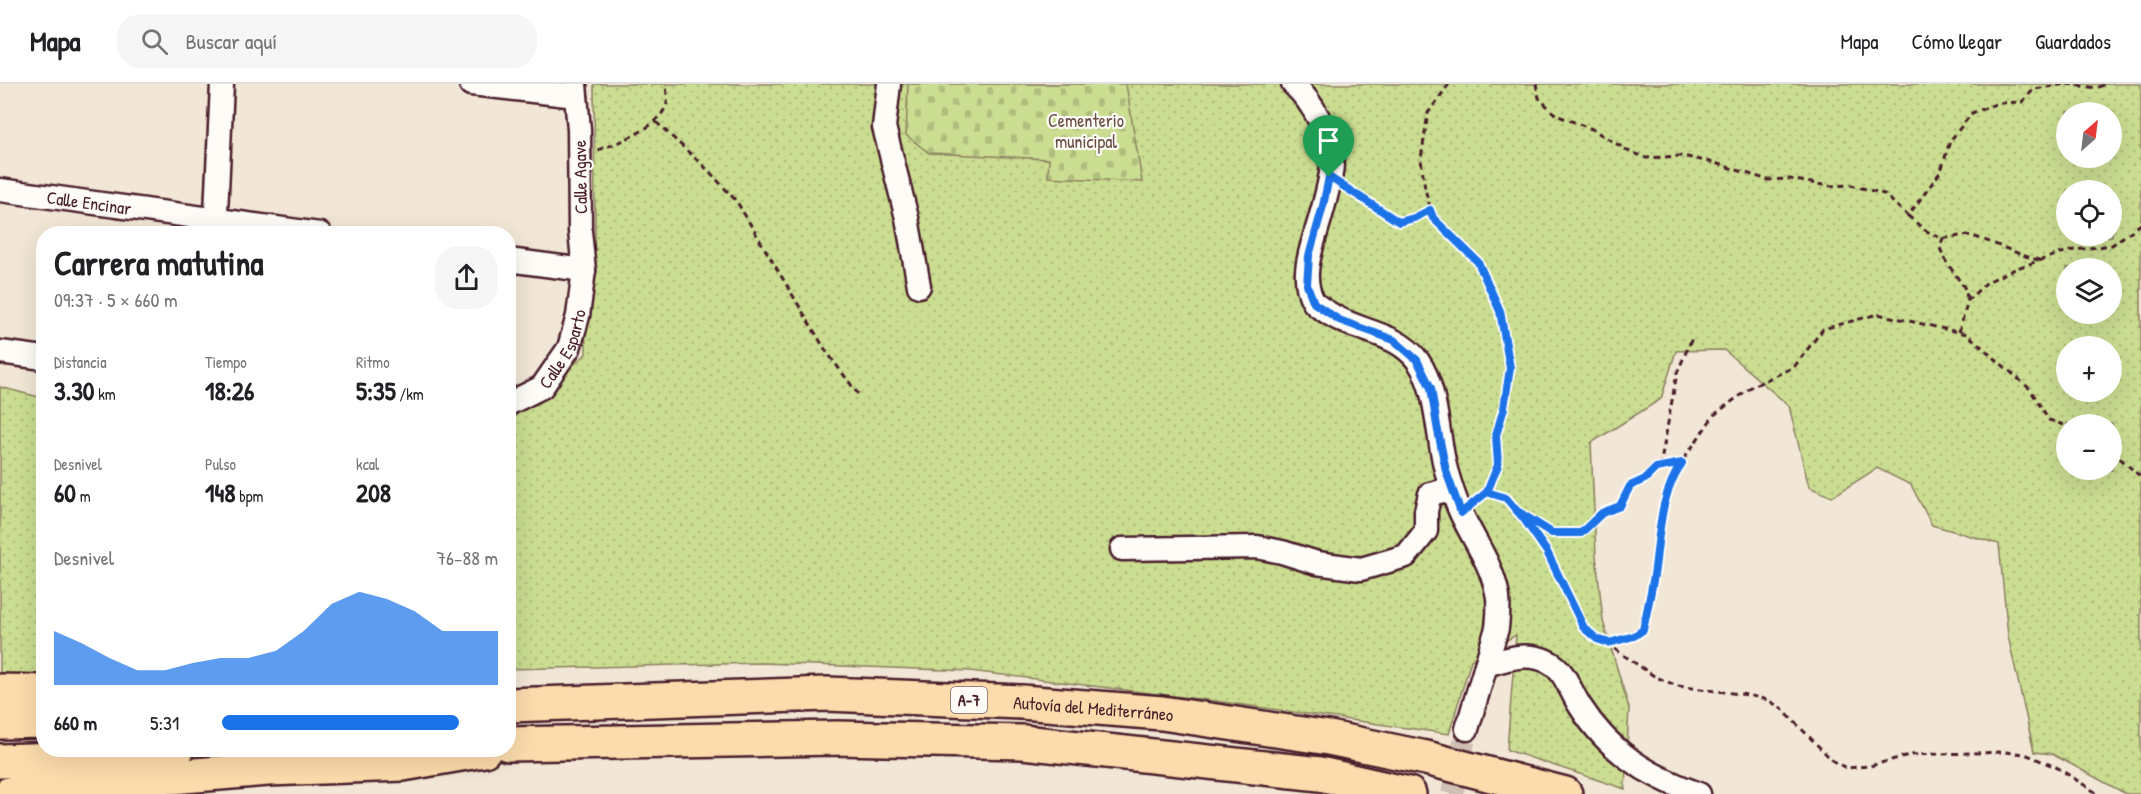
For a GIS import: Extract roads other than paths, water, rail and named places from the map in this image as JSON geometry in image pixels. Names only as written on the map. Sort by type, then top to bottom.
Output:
[{"type":"highway","points":[[516,682],[657,678],[827,694]]},
{"type":"highway","points":[[0,691],[36,692]]},
{"type":"highway","name":"Autovía del Mediterráneo","points":[[516,705],[827,694],[1022,702],[1162,713],[1329,738],[1426,758],[1564,794]]},
{"type":"highway","points":[[0,722],[36,721]]},
{"type":"highway","points":[[516,745],[837,738],[1023,742],[1320,774],[1409,794]]},
{"type":"highway","points":[[0,761],[123,757]]},
{"type":"highway","points":[[0,792],[268,769],[403,764],[444,757]]},
{"type":"street","points":[[215,226],[222,84]]},
{"type":"street","points":[[471,84],[576,90]]},
{"type":"street","points":[[889,84],[884,127],[907,218],[919,286]]},
{"type":"street","points":[[1293,84],[1305,95],[1324,129],[1332,163],[1309,256],[1307,285],[1314,303],[1339,320],[1394,340],[1417,360],[1431,388],[1437,426],[1452,489],[1461,513],[1492,574],[1499,611],[1497,628],[1467,729]]},
{"type":"street","name":"Calle Agave","points":[[576,90],[580,231],[584,270]]},
{"type":"street","name":"Calle Encinar","points":[[0,190],[209,226]]},
{"type":"street","points":[[516,261],[584,270]]},
{"type":"street","name":"Calle Esparto","points":[[516,400],[542,387],[569,348],[578,316],[584,270]]},
{"type":"street","points":[[0,352],[36,357]]},
{"type":"street","points":[[1122,549],[1257,547],[1317,563],[1361,569],[1406,556],[1426,531],[1426,511],[1430,494],[1452,489]]},
{"type":"street","points":[[1486,665],[1528,656],[1550,662],[1558,668],[1579,705],[1614,748],[1644,770],[1669,783],[1699,794]]},
{"type":"tunnel","points":[[1452,794],[1467,729]]},
{"type":"park label","name":"Cementerio municipal","points":[[1086,130]]}]
